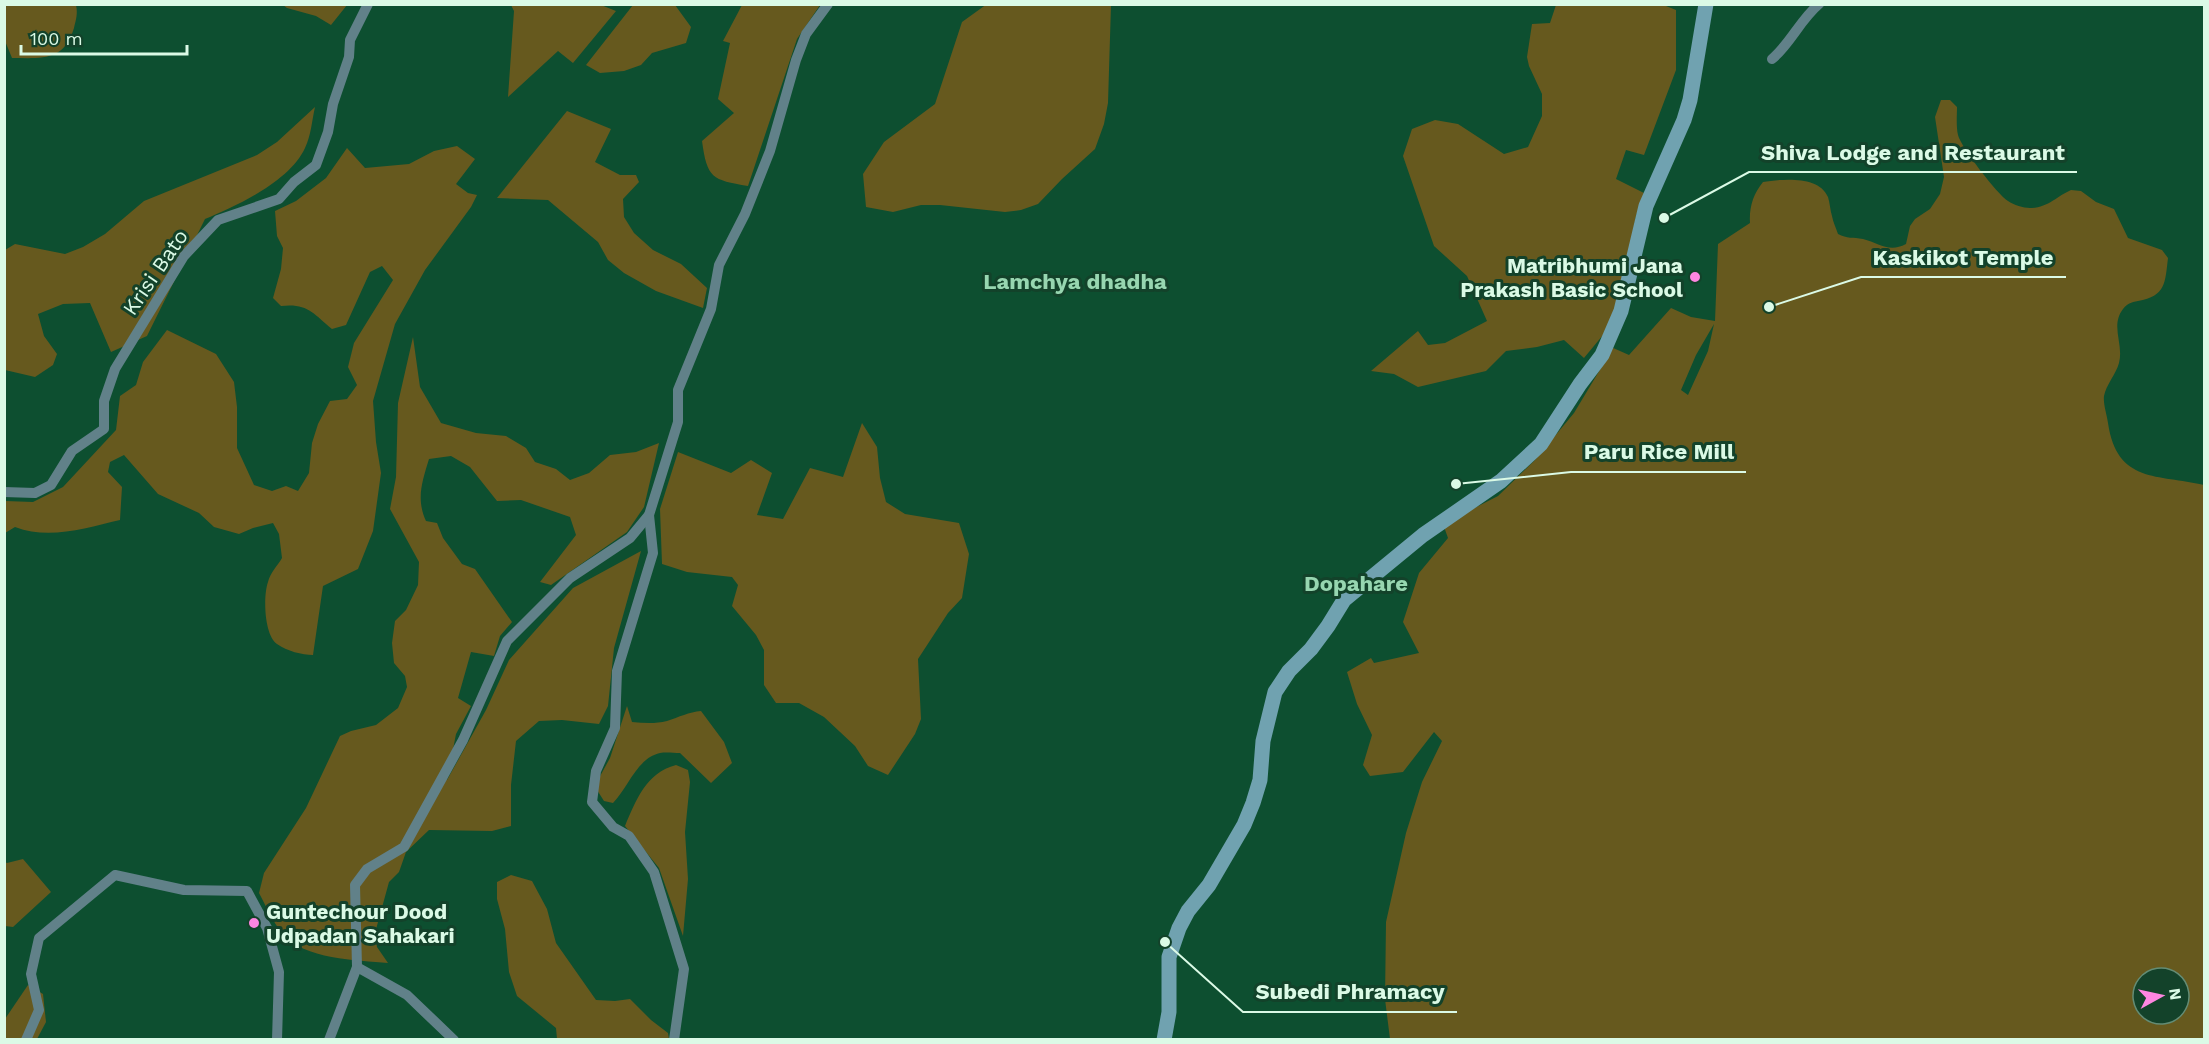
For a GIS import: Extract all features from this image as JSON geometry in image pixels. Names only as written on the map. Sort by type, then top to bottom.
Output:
[{"type":"street","name":"Krisi Bato","points":[[4,492],[34,493],[51,485],[72,451],[104,429],[104,401],[115,369],[184,256],[218,220],[279,199],[294,182],[316,165],[328,132],[333,104],[349,57],[350,40],[368,4]]},
{"type":"street","points":[[329,1040],[357,967],[355,885],[367,869],[404,847],[463,740],[507,641],[570,578],[630,538],[649,515],[678,422],[678,390],[711,309],[719,265],[745,214],[770,151],[796,60],[806,34],[828,4]]},
{"type":"street","points":[[1164,1040],[1169,1012],[1169,957],[1188,910],[1209,885],[1244,825],[1253,803],[1260,780],[1263,741],[1275,692],[1289,671],[1311,649],[1344,600],[1423,535],[1501,481],[1541,444],[1580,384],[1602,356],[1621,311],[1646,206],[1684,120],[1690,100],[1706,4]]},
{"type":"street","points":[[1772,59],[1785,48],[1806,15],[1819,4]]},
{"type":"street","points":[[649,515],[653,553],[617,671],[615,728],[596,771],[592,802],[612,826],[629,836],[654,872],[684,969],[674,1040]]},
{"type":"street","points":[[26,1040],[39,1010],[31,974],[39,938],[115,875],[184,890],[246,891],[267,928],[279,972],[277,1040]]},
{"type":"street","points":[[357,967],[407,995],[454,1040]]},
{"type":"shaded area","points":[[987,4],[1111,5],[1108,103],[1104,124],[1095,149],[1038,204],[1021,210],[1005,212],[921,205],[893,212],[866,207],[863,174],[884,142],[935,104],[962,22]]},
{"type":"shaded area","points":[[1661,4],[1676,10],[1676,70],[1644,155],[1626,150],[1616,179],[1644,193],[1636,216],[1621,296],[1603,335],[1584,358],[1564,340],[1537,347],[1506,351],[1486,371],[1418,387],[1394,374],[1371,371],[1418,331],[1428,345],[1445,343],[1487,321],[1467,276],[1434,246],[1403,156],[1412,129],[1435,120],[1458,124],[1504,154],[1528,147],[1542,116],[1542,94],[1527,57],[1532,24],[1550,23],[1556,5]]},
{"type":"shaded area","points":[[4,5],[76,5],[76,19],[70,39],[64,47],[50,56],[12,58],[5,41]]},
{"type":"shaded area","points":[[283,5],[347,5],[331,25],[316,16]]},
{"type":"shaded area","points":[[511,5],[601,5],[616,11],[573,63],[558,51],[508,97],[514,11]]},
{"type":"shaded area","points":[[633,5],[675,5],[691,27],[686,43],[652,53],[641,65],[624,71],[600,73],[586,65]]},
{"type":"shaded area","points":[[742,5],[820,5],[797,39],[748,186],[726,182],[713,175],[706,163],[702,141],[734,113],[718,99],[730,43],[723,41]]},
{"type":"shaded area","points":[[1941,100],[1950,100],[1957,107],[1957,128],[1961,141],[1972,159],[2003,197],[2019,206],[2030,208],[2047,204],[2071,190],[2081,191],[2096,202],[2114,209],[2128,238],[2162,250],[2168,258],[2165,281],[2159,292],[2147,299],[2129,304],[2119,315],[2117,329],[2120,349],[2119,363],[2104,399],[2113,443],[2120,457],[2130,467],[2156,477],[2204,485],[2204,1039],[1390,1039],[1385,999],[1386,922],[1406,833],[1422,782],[1442,741],[1434,732],[1403,772],[1370,776],[1363,765],[1372,735],[1357,704],[1347,672],[1371,658],[1374,663],[1419,653],[1403,622],[1419,573],[1448,538],[1443,524],[1498,496],[1534,461],[1574,413],[1607,358],[1611,347],[1629,355],[1671,308],[1691,317],[1715,321],[1718,244],[1750,223],[1752,201],[1763,182],[1799,180],[1817,185],[1828,197],[1838,234],[1894,248],[1906,244],[1910,226],[1915,219],[1930,209],[1940,194],[1944,177],[1935,117]],"holes":[[[1714,324],[1708,351],[1688,395],[1681,390],[1696,355]]]},
{"type":"shaded area","points":[[315,107],[305,148],[288,171],[247,200],[205,219],[147,336],[111,352],[90,303],[63,304],[38,314],[44,336],[57,354],[53,365],[35,377],[5,370],[5,250],[15,244],[65,254],[83,247],[105,234],[144,201],[257,155],[277,142]]},
{"type":"shaded area","points":[[567,111],[611,129],[595,162],[620,175],[636,175],[639,182],[623,199],[624,217],[634,233],[653,250],[681,264],[707,288],[703,308],[656,291],[624,273],[608,260],[598,242],[548,200],[497,198]]},
{"type":"shaded area","points":[[457,146],[475,159],[456,184],[468,193],[477,195],[471,207],[425,270],[395,324],[373,401],[381,473],[373,531],[358,569],[323,586],[313,655],[295,652],[277,644],[269,632],[265,605],[266,588],[270,575],[282,558],[279,534],[273,523],[239,534],[214,527],[199,513],[158,494],[124,455],[110,462],[108,472],[122,487],[120,520],[54,533],[28,531],[15,527],[5,533],[5,501],[33,502],[63,487],[116,430],[120,396],[136,385],[143,362],[167,330],[216,354],[234,382],[237,407],[237,448],[254,485],[272,491],[286,486],[298,491],[309,473],[312,443],[318,424],[330,401],[347,399],[357,385],[348,367],[354,343],[393,280],[382,266],[370,272],[346,325],[332,329],[309,310],[290,305],[281,306],[273,298],[281,269],[283,248],[277,236],[275,211],[296,201],[326,178],[347,148],[365,168],[409,164],[434,151]]},
{"type":"shaded area","points":[[413,337],[420,387],[441,423],[476,433],[506,436],[526,448],[535,462],[556,469],[570,480],[589,473],[610,455],[636,452],[659,443],[644,507],[627,532],[551,585],[540,582],[576,535],[570,517],[521,500],[497,501],[470,467],[451,456],[429,459],[422,483],[421,498],[426,521],[437,523],[443,538],[462,564],[475,569],[512,622],[500,636],[494,656],[471,652],[458,698],[471,706],[456,734],[447,780],[486,710],[509,660],[573,588],[641,551],[614,648],[608,706],[599,724],[562,720],[539,721],[516,741],[511,785],[511,826],[492,831],[429,830],[406,852],[399,872],[389,882],[375,933],[377,947],[388,963],[332,957],[303,949],[282,933],[259,893],[264,873],[306,808],[340,736],[376,725],[398,708],[407,687],[405,676],[394,663],[392,643],[395,621],[406,610],[418,585],[419,562],[390,509],[396,477],[398,403]]},
{"type":"shaded area","points":[[862,423],[877,447],[880,478],[886,502],[905,514],[959,523],[969,554],[962,598],[948,613],[918,659],[921,719],[915,734],[888,775],[868,766],[855,746],[824,717],[799,703],[776,703],[764,685],[764,650],[756,635],[732,606],[738,585],[732,577],[687,572],[662,564],[660,509],[678,452],[731,473],[751,460],[772,473],[757,515],[783,519],[810,468],[843,477]]},
{"type":"shaded area","points":[[627,706],[632,722],[641,723],[663,722],[701,711],[724,742],[732,763],[711,783],[680,753],[660,753],[652,756],[639,767],[613,803],[604,801],[597,790],[599,778],[610,758]]},
{"type":"shaded area","points":[[676,765],[688,770],[690,782],[685,832],[688,879],[683,936],[659,868],[625,826],[643,789],[657,774]]},
{"type":"shaded area","points":[[23,859],[51,892],[13,927],[5,926],[5,862]]},
{"type":"shaded area","points":[[511,875],[532,881],[547,909],[556,943],[596,1000],[630,999],[668,1033],[669,1039],[557,1039],[556,1028],[517,996],[509,972],[505,929],[497,899],[497,882]]},
{"type":"shaded area","points":[[28,985],[43,994],[46,1022],[37,1039],[5,1040],[5,1019]]},
{"type":"place","name":"Shiva Lodge and Restaurant","points":[[1664,218]]},
{"type":"place","name":"Matribhumi Jana Prakash Basic School","points":[[1695,277]]},
{"type":"place","name":"Kaskikot Temple","points":[[1769,307]]},
{"type":"place","name":"Paru Rice Mill","points":[[1456,484]]},
{"type":"place","name":"Guntechour Dood Udpadan Sahakari","points":[[254,923]]},
{"type":"place","name":"Subedi Phramacy","points":[[1165,942]]},
{"type":"district","name":"Lamchya dhadha","points":[[1075,281]]},
{"type":"district","name":"Dopahare","points":[[1356,583]]}]
